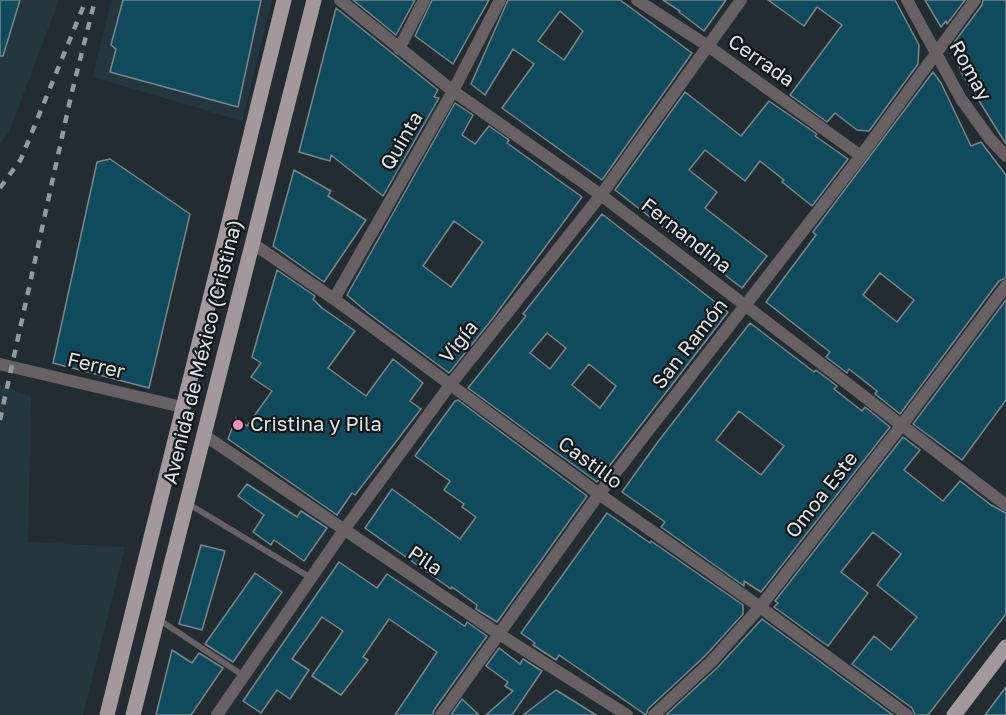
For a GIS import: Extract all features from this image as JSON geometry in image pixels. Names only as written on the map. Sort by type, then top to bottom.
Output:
[{"type":"main road","name":"Avenida de México (Cristina)","points":[[107,715],[284,0]]},
{"type":"main road","name":"Avenida de México (Cristina)","points":[[133,715],[314,0]]},
{"type":"main road","points":[[954,715],[1006,647]]},
{"type":"street","name":"Fernandina","points":[[340,0],[453,91],[602,195],[1006,505]]},
{"type":"street","points":[[399,49],[424,0]]},
{"type":"street","name":"Quinta","points":[[334,299],[453,91],[500,0]]},
{"type":"street","name":"Cerrada","points":[[638,0],[708,46],[861,156]]},
{"type":"street","name":"Vigía","points":[[222,713],[244,676],[344,530],[450,385],[602,195],[741,0]]},
{"type":"street","name":"Romay","points":[[907,0],[961,99],[974,119],[1006,156]]},
{"type":"street","name":"San Ramón","points":[[441,715],[599,494],[861,156],[975,0]]},
{"type":"street","name":"Castillo","points":[[252,243],[334,299],[599,494],[760,607],[907,715]]},
{"type":"street","name":"Omoa Este","points":[[654,715],[712,661],[760,607],[901,426],[1006,286]]},
{"type":"street","name":"Ferrer","points":[[0,364],[182,407]]},
{"type":"street","name":"Pila","points":[[204,435],[500,634],[627,715]]},
{"type":"lane","points":[[187,503],[311,578]]},
{"type":"lane","points":[[158,619],[244,676]]},
{"type":"shaded area","points":[[0,0],[59,0],[9,132],[0,144]]},
{"type":"shaded area","points":[[111,0],[272,0],[242,121],[93,77]]},
{"type":"shaded area","points":[[0,386],[31,396],[28,542],[125,547],[83,715],[0,715]]},
{"type":"building","points":[[0,0],[20,0],[3,56],[0,56]]},
{"type":"building","points":[[123,0],[261,0],[238,107],[110,72],[116,49],[111,45]]},
{"type":"building","points":[[353,0],[415,0],[396,35]]},
{"type":"building","points":[[432,0],[489,0],[453,64],[415,36]]},
{"type":"building","points":[[508,0],[620,0],[692,53],[602,180],[502,108],[534,64],[513,49],[485,95],[471,84]],"holes":[[[560,11],[583,31],[564,60],[538,41]]]},
{"type":"building","points":[[663,0],[726,0],[704,31]]},
{"type":"building","points":[[768,0],[895,0],[919,45],[918,64],[869,131],[857,130],[835,113],[827,122],[790,95],[842,25],[817,7],[804,26]]},
{"type":"building","points":[[925,0],[965,0],[947,24],[946,21],[941,27]]},
{"type":"building","points":[[983,0],[1006,0],[1006,144],[961,72],[953,44],[982,5]]},
{"type":"building","points":[[336,8],[438,90],[434,97],[439,98],[383,196],[331,155],[330,161],[299,152]]},
{"type":"building","points":[[933,72],[941,83],[971,146],[981,142],[1006,175],[1006,278],[999,281],[900,414],[875,394],[877,391],[849,369],[847,373],[826,357],[830,352],[766,302],[816,235],[813,232]],"holes":[[[880,273],[914,300],[897,322],[863,295]]]},
{"type":"building","points":[[685,92],[741,136],[769,101],[817,134],[815,136],[848,159],[812,206],[760,161],[745,181],[705,150],[689,170],[717,192],[705,208],[767,256],[742,288],[615,190]]},
{"type":"building","points":[[455,103],[473,115],[462,135],[475,144],[489,126],[509,140],[507,143],[582,197],[493,318],[449,373],[347,295]],"holes":[[[454,221],[483,242],[451,287],[423,266]]]},
{"type":"building","points":[[110,159],[190,214],[149,388],[53,363],[97,162]]},
{"type":"building","points":[[294,170],[331,191],[328,196],[366,220],[324,282],[273,246]]},
{"type":"building","points":[[602,214],[728,312],[597,482],[468,388],[526,316],[523,314]],"holes":[[[547,333],[566,348],[550,369],[530,353]],[[589,364],[616,386],[600,408],[572,385]]]},
{"type":"building","points":[[277,270],[315,296],[313,299],[322,308],[355,331],[328,368],[366,396],[393,359],[423,383],[410,401],[421,409],[355,495],[352,493],[337,515],[228,439],[236,418],[247,426],[272,391],[251,377],[261,363],[252,357]]},
{"type":"building","points":[[1006,300],[1006,400],[962,460],[913,424]]},
{"type":"building","points":[[750,323],[814,372],[816,370],[837,386],[834,389],[862,411],[865,407],[890,427],[761,592],[744,581],[744,586],[661,527],[665,522],[622,492]],"holes":[[[739,411],[784,446],[761,475],[716,440]]]},
{"type":"building","points":[[458,400],[587,496],[497,622],[476,609],[477,605],[452,587],[451,589],[365,528],[392,489],[460,539],[476,517],[462,507],[464,504],[444,490],[450,481],[415,456]]},
{"type":"building","points":[[903,437],[920,450],[904,470],[943,501],[960,481],[991,505],[1006,513],[1006,614],[928,715],[915,715],[912,708],[852,664],[874,636],[891,650],[917,617],[877,585],[901,554],[873,532],[841,572],[868,593],[828,646],[774,607],[778,603],[775,601]]},
{"type":"building","points":[[247,484],[297,517],[301,511],[327,528],[304,561],[274,540],[271,545],[253,532],[264,515],[238,496]]},
{"type":"building","points":[[607,513],[743,605],[743,614],[706,655],[648,709],[646,715],[559,655],[556,660],[533,645],[535,643],[521,633]]},
{"type":"building","points":[[201,545],[225,551],[202,630],[179,624]]},
{"type":"building","points":[[339,562],[377,588],[387,574],[463,625],[465,626],[467,622],[487,636],[434,710],[433,715],[395,715],[437,652],[389,619],[363,657],[368,660],[341,695],[312,676],[343,631],[322,617],[292,659],[309,670],[290,699],[277,690],[261,713],[243,701]]},
{"type":"building","points":[[255,573],[282,592],[233,662],[205,644]]},
{"type":"building","points":[[762,619],[893,715],[666,715],[718,667]]},
{"type":"building","points":[[499,648],[520,664],[523,659],[542,671],[512,715],[486,715],[513,691],[505,686],[508,682],[486,666]]},
{"type":"building","points":[[172,650],[192,663],[199,653],[223,668],[191,715],[156,715]]},
{"type":"building","points":[[1006,687],[1006,715],[985,715]]},
{"type":"building","points":[[556,690],[596,715],[523,715]]},
{"type":"building","points":[[462,699],[479,715],[451,715]]},
{"type":"railway","points":[[0,188],[21,159],[86,0]]},
{"type":"railway","points":[[0,420],[71,96],[95,0]]},
{"type":"place","name":"Cristina y Pila","points":[[238,425]]}]
